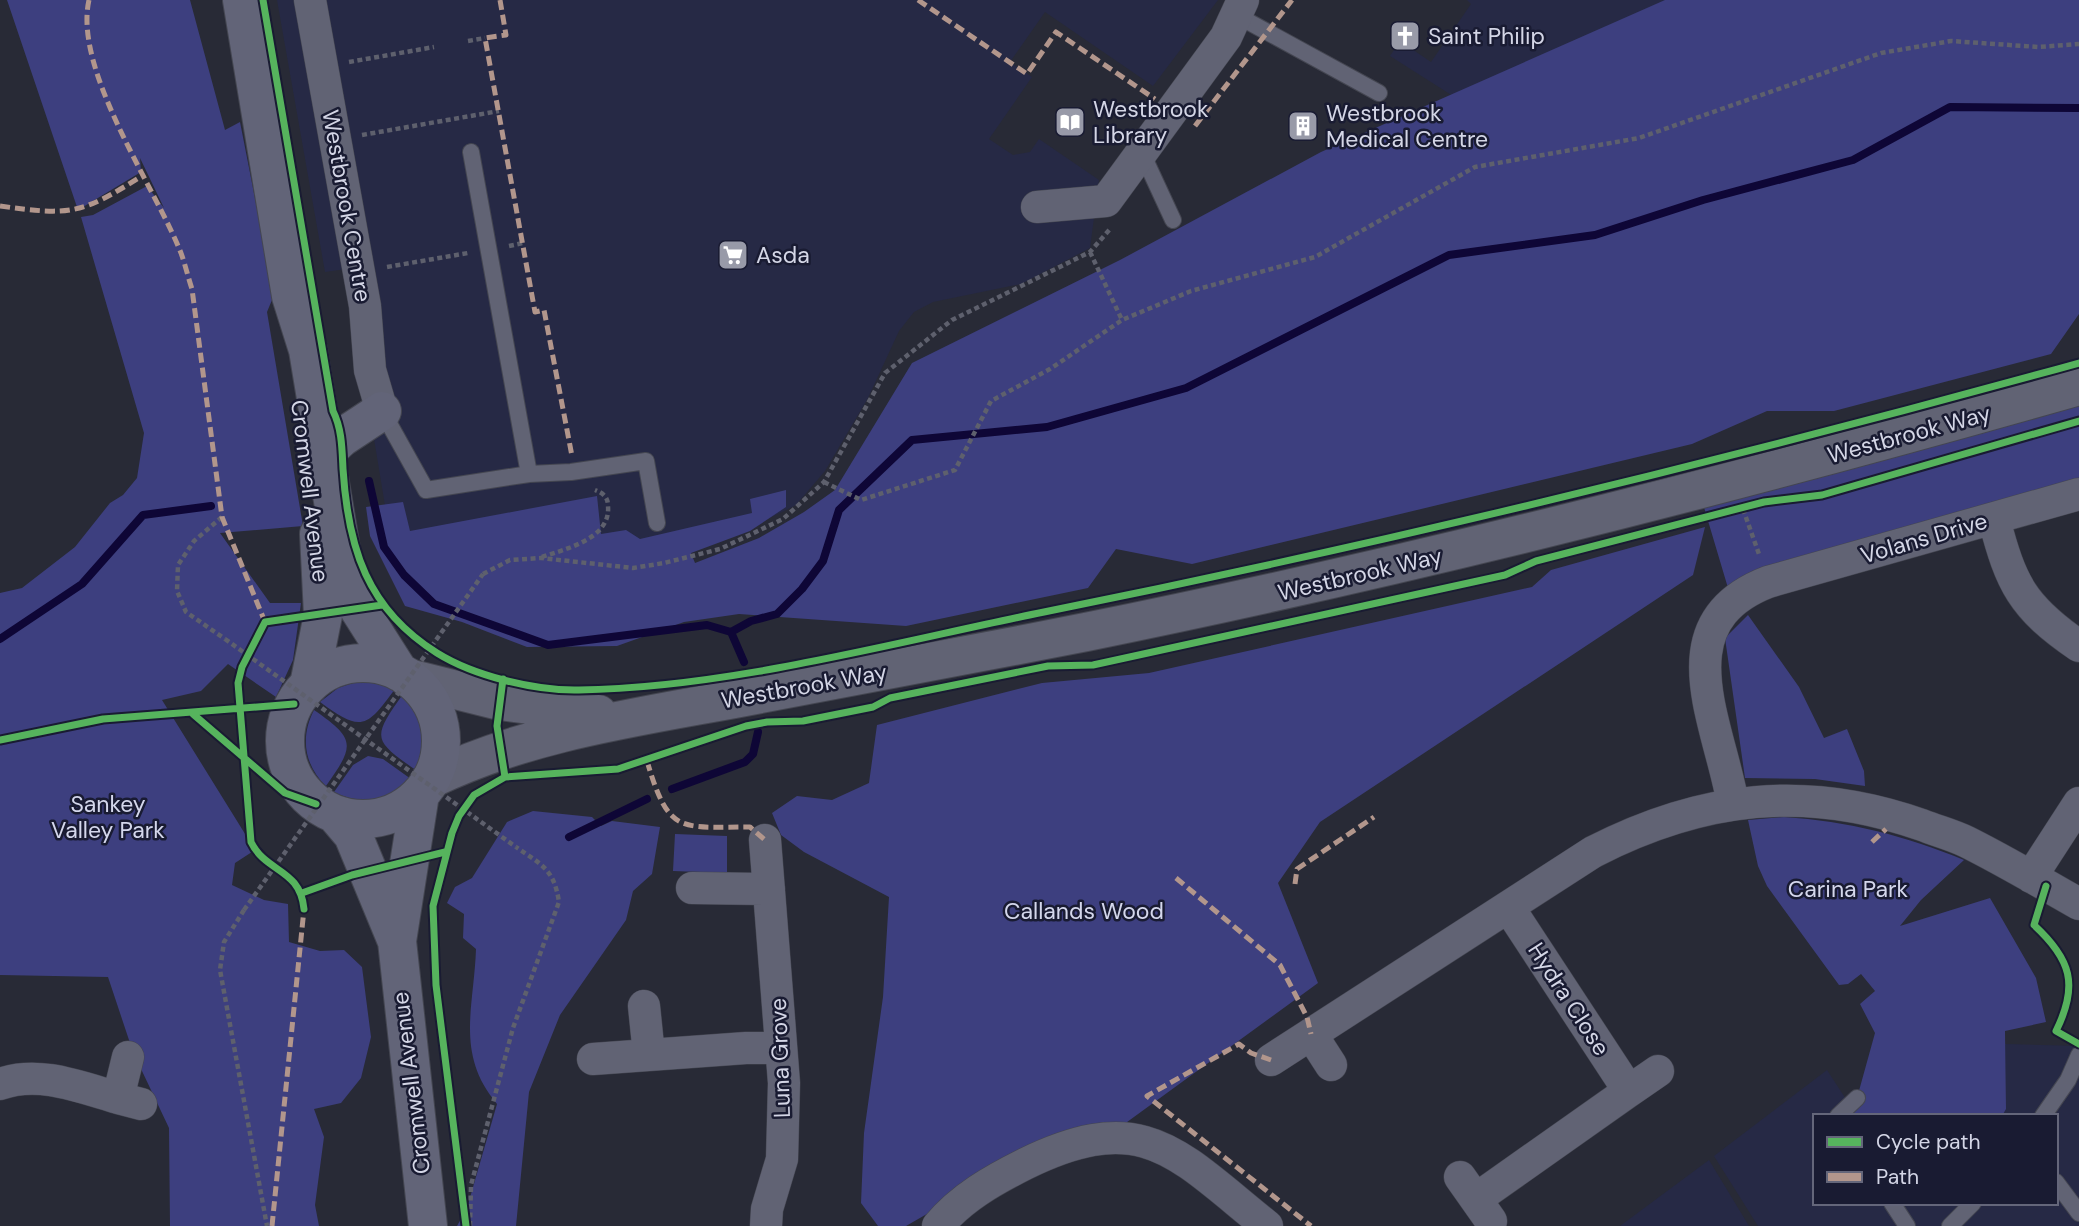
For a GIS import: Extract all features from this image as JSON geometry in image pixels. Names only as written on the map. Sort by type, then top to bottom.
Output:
[{"type":"main road","name":"Cromwell Avenue","points":[[232,0],[244,18],[291,296],[308,350],[349,583],[375,639],[404,675]]},
{"type":"main road","name":"Cromwell Avenue","points":[[291,296],[291,353],[318,522],[322,582],[323,615],[309,685]]},
{"type":"main road","points":[[326,453],[341,438],[382,411]]},
{"type":"main road","points":[[352,664],[376,664],[404,675],[425,694],[436,713],[441,736],[439,758],[426,787],[403,808],[381,817],[359,819],[319,806],[295,778],[285,747],[286,725],[294,704],[309,685],[329,671],[352,664]]},
{"type":"main road","name":"Cromwell Avenue","points":[[397,941],[426,787]]},
{"type":"main road","name":"Cromwell Avenue","points":[[319,806],[359,847],[397,941],[428,1226]]},
{"type":"street","name":"Westbrook Centre","points":[[310,0],[365,306],[370,370],[382,411]]},
{"type":"street","points":[[1037,207],[1106,201],[1142,153],[1240,8]]},
{"type":"street","name":"Westbrook Way","points":[[426,787],[501,749],[630,716],[939,661],[1253,598],[1456,552],[1615,513],[2079,386]]},
{"type":"street","name":"Volans Drive","points":[[1733,804],[1706,679],[1705,646],[1718,615],[1731,601],[1768,582],[2079,494]]},
{"type":"street","points":[[1994,519],[2004,556],[2021,594],[2050,626],[2079,646]]},
{"type":"street","name":"Westbrook Way","points":[[404,675],[539,708],[630,716]]},
{"type":"street","points":[[1271,1060],[1593,852],[1635,830],[1672,817],[1733,804],[1768,799],[1811,799],[1867,808],[1965,841],[2079,904]]},
{"type":"street","points":[[2031,877],[2079,803]]},
{"type":"street","name":"Luna Grove","points":[[765,840],[781,1048],[782,1159],[767,1209],[766,1226]]},
{"type":"street","points":[[692,888],[769,888]]},
{"type":"street","name":"Hydra Close","points":[[1509,908],[1629,1091]]},
{"type":"street","points":[[644,1006],[649,1055]]},
{"type":"street","points":[[1311,1034],[1331,1065]]},
{"type":"street","points":[[593,1059],[781,1048]]},
{"type":"street","points":[[0,1084],[28,1079],[49,1079],[130,1101],[128,1057]]},
{"type":"street","points":[[1476,1199],[1658,1071]]},
{"type":"street","points":[[938,1226],[959,1204],[993,1180],[1069,1145],[1119,1136],[1141,1139],[1170,1152],[1267,1226]]},
{"type":"lane","points":[[1240,8],[1379,93]]},
{"type":"lane","points":[[471,152],[528,474]]},
{"type":"lane","points":[[1142,153],[1173,220]]},
{"type":"lane","points":[[382,411],[426,491],[528,474],[570,472],[646,461],[657,523]]},
{"type":"lane","points":[[2045,1114],[2073,1083],[2079,1055]]},
{"type":"lane","points":[[1840,1114],[1857,1098]]},
{"type":"lane","points":[[2058,1185],[2079,1213]]},
{"type":"lane","points":[[1893,1205],[1907,1226]]},
{"type":"lane","points":[[1950,1226],[1971,1205]]},
{"type":"path","points":[[468,41],[485,38]]},
{"type":"path","points":[[824,482],[861,500],[955,470],[991,401],[1050,369],[1122,320],[1191,291],[1315,257],[1475,167],[1639,138],[1881,54],[1951,41],[2038,47],[2079,44]]},
{"type":"path","points":[[339,63],[434,47]]},
{"type":"path","points":[[352,137],[499,111]]},
{"type":"path","points":[[267,1226],[220,970],[223,943],[244,909],[483,574],[510,560],[541,558],[632,568],[691,557],[720,548],[783,519],[824,482],[885,373],[952,320],[1090,252],[1114,224]]},
{"type":"path","points":[[505,246],[523,243]]},
{"type":"path","points":[[1090,252],[1122,320]]},
{"type":"path","points":[[376,270],[471,253]]},
{"type":"path","points":[[541,558],[577,545],[592,537],[603,525],[608,513],[608,502],[598,491]]},
{"type":"path","points":[[1730,512],[1754,506]]},
{"type":"path","points":[[1743,509],[1768,582]]},
{"type":"path","points":[[222,517],[194,541],[178,565],[177,591],[186,612],[548,870],[556,883],[559,902],[513,1028],[471,1185],[468,1226]]},
{"type":"path","points":[[421,642],[437,653]]},
{"type":"path","points":[[242,667],[253,648]]},
{"type":"path","points":[[459,816],[466,805]]},
{"type":"path","points":[[265,858],[285,874]]},
{"type":"path","points":[[461,1186],[468,1226]]},
{"type":"shaded area","points":[[277,0],[1218,0],[1153,86],[1045,12],[1010,62],[1032,77],[989,139],[1013,155],[1030,152],[1039,139],[1099,180],[1090,248],[1021,284],[933,302],[914,312],[899,331],[868,398],[825,471],[796,505],[734,536],[392,548],[346,269],[325,272]]},
{"type":"shaded area","points":[[1467,0],[1703,0],[1486,117],[1390,56],[1400,41],[1431,62],[1471,4]]},
{"type":"shaded area","points":[[2005,1044],[2079,1046],[2079,1226],[1758,1226],[1714,1156],[1827,1070],[1856,1114],[1813,1114],[1813,1205],[2058,1205],[2058,1114],[2002,1114],[2006,1109]]},
{"type":"shaded area","points":[[1709,1160],[1749,1226],[1620,1226]]},
{"type":"green space","name":"Sankey Valley Park","points":[[7,0],[190,0],[225,130],[240,122],[274,295],[267,312],[303,526],[220,533],[270,603],[301,603],[293,660],[276,697],[228,664],[201,691],[162,700],[255,850],[235,863],[232,885],[264,900],[288,904],[289,942],[320,951],[344,950],[362,967],[371,1037],[361,1078],[341,1103],[314,1109],[324,1137],[315,1205],[319,1226],[170,1226],[169,1128],[133,1052],[108,977],[0,975],[0,593],[22,588],[75,547],[110,503],[123,495],[137,478],[144,433],[81,217],[93,215],[147,186],[164,208],[140,158],[141,172],[78,210]]},
{"type":"green space","points":[[1665,0],[2079,0],[2079,314],[2051,354],[1834,411],[1767,411],[1692,444],[1192,564],[1116,549],[1088,588],[906,626],[739,614],[684,622],[617,646],[527,647],[462,622],[405,606],[370,536],[366,507],[403,502],[410,531],[597,496],[601,534],[626,530],[640,539],[752,513],[750,499],[786,490],[786,507],[750,531],[691,553],[695,563],[759,538],[835,490],[912,363],[1120,260],[1321,152]]},
{"type":"green space","points":[[2079,389],[2079,498],[1731,598],[1703,504]]},
{"type":"green space","name":"Callands Wood","points":[[1705,527],[1693,575],[1320,822],[1278,883],[1318,983],[1090,1149],[986,1180],[906,1226],[878,1226],[861,1203],[864,1133],[883,997],[889,897],[804,852],[781,835],[772,813],[797,796],[832,800],[869,783],[877,725],[1042,683],[1149,673],[1532,587],[1551,570]]},
{"type":"green space","points":[[1748,615],[1799,687],[1824,738],[1847,729],[1864,771],[1865,786],[1815,779],[1745,778],[1725,638]]},
{"type":"green space","points":[[356,682],[374,682],[395,689],[377,712],[362,722],[345,718],[320,702],[338,688]]},
{"type":"green space","points":[[403,694],[416,711],[424,730],[424,751],[417,771],[392,752],[382,738],[386,721]]},
{"type":"green space","points":[[314,710],[338,728],[347,744],[342,761],[326,786],[313,769],[306,750],[307,730]]},
{"type":"green space","points":[[368,756],[383,759],[411,779],[393,792],[374,799],[355,799],[334,792],[353,765]]},
{"type":"green space","points":[[533,811],[592,817],[601,826],[612,821],[660,827],[652,874],[633,891],[626,920],[560,1015],[529,1092],[516,1226],[457,1226],[467,1208],[497,1104],[484,1085],[471,1049],[476,949],[463,938],[464,914],[447,903],[455,887],[472,878],[507,822]]},
{"type":"green space","name":"Carina Park","points":[[1784,817],[1831,822],[1876,831],[1964,860],[1921,900],[1900,926],[1990,898],[2036,978],[2046,1022],[2005,1031],[2006,1109],[2003,1114],[1840,1114],[1857,1098],[1875,1033],[1860,1004],[1875,991],[1861,974],[1848,984],[1839,985],[1767,886],[1758,866],[1748,820]]},
{"type":"green space","points":[[675,834],[727,836],[727,873],[673,871]]},
{"type":"waterway","points":[[369,481],[384,547],[404,575],[434,604],[548,645],[707,625],[731,632],[751,621],[777,614],[802,589],[823,561],[839,510],[912,440],[1047,427],[1186,388],[1449,255],[1595,235],[1703,200],[1853,160],[1950,107],[2079,108]]},
{"type":"waterway","points":[[0,639],[82,584],[143,515],[211,506]]},
{"type":"waterway","points":[[731,632],[744,662]]},
{"type":"waterway","points":[[672,789],[745,762],[753,754],[758,732]]},
{"type":"waterway","points":[[569,837],[647,799]]},
{"type":"marked path","points":[[89,0],[87,28],[93,60],[104,93],[169,226],[192,289],[222,517],[265,622]]},
{"type":"marked path","points":[[500,0],[506,35],[485,38],[535,312],[544,310],[572,456]]},
{"type":"marked path","points":[[918,0],[1027,74],[1056,32],[1155,99]]},
{"type":"marked path","points":[[1195,126],[1292,0]]},
{"type":"marked path","points":[[0,206],[44,211],[75,209],[104,198],[142,176]]},
{"type":"marked path","points":[[647,761],[662,803],[680,822],[692,826],[750,827],[765,840]]},
{"type":"marked path","points":[[1295,884],[1297,869],[1374,817]]},
{"type":"marked path","points":[[1872,842],[1886,829]]},
{"type":"marked path","points":[[1176,878],[1280,965],[1307,1017],[1311,1034]]},
{"type":"marked path","points":[[272,1226],[304,909]]},
{"type":"marked path","points":[[1271,1060],[1251,1053],[1239,1044],[1147,1096],[1311,1226]]},
{"type":"cycle path","points":[[263,0],[333,411],[340,432],[346,498],[356,550],[378,596],[393,617],[413,636],[437,653],[469,669],[524,685],[562,690],[636,687],[694,681],[812,662],[1434,528],[1693,465],[2079,363]]},
{"type":"cycle path","points":[[466,1226],[436,985],[433,906],[459,816],[474,795],[505,777],[618,769],[746,726],[767,722],[803,721],[873,707],[890,698],[1048,666],[1093,665],[1505,575],[1536,561],[1764,502],[1822,495],[2079,421]]},
{"type":"cycle path","points":[[304,909],[296,886],[265,860],[251,842],[238,683],[242,667],[265,622],[382,605]]},
{"type":"cycle path","points":[[503,679],[497,726],[505,777]]},
{"type":"cycle path","points":[[0,740],[103,719],[294,704]]},
{"type":"cycle path","points":[[193,714],[285,793],[316,804]]},
{"type":"cycle path","points":[[302,893],[352,875],[445,852]]},
{"type":"cycle path","points":[[2046,886],[2034,925],[2047,937],[2063,961],[2069,986],[2063,1015],[2056,1031],[2079,1044]]},
{"type":"place","name":"Saint Philip","points":[[1405,36]]},
{"type":"place","name":"Westbrook Library","points":[[1070,122]]},
{"type":"place","name":"Westbrook Medical Centre","points":[[1303,126]]},
{"type":"place","name":"Asda","points":[[733,255]]}]
